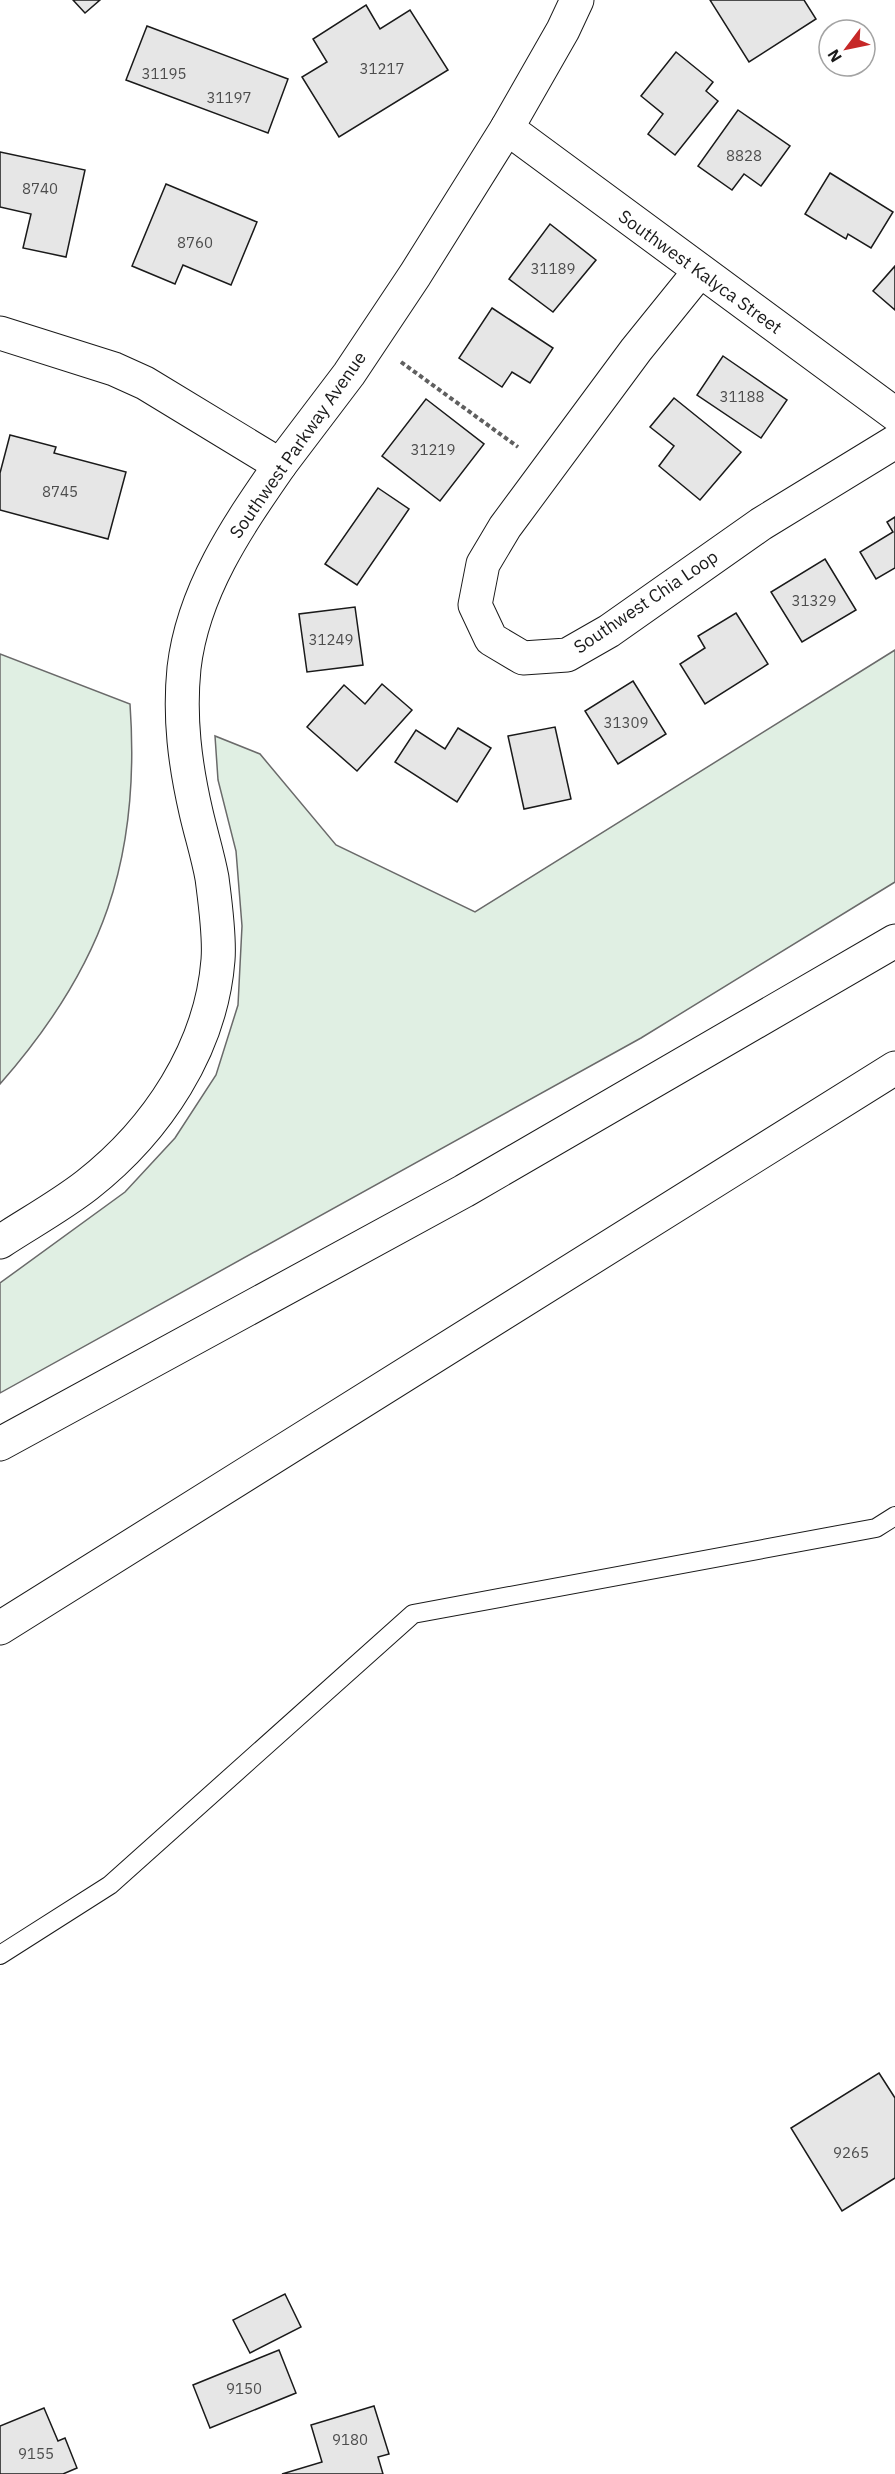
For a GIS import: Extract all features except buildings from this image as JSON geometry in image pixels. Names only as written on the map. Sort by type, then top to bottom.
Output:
[{"type":"main road","name":"Southwest Parkway Avenue","points":[[0,1242],[87,1185],[144,1131],[192,1059],[205,1024],[219,959],[212,877],[187,770],[181,720],[184,667],[191,629],[206,587],[237,528],[371,341],[507,128],[563,30],[577,0]]},
{"type":"main road","name":"Southwest Kalyca Street","points":[[507,128],[699,272],[895,414]]},
{"type":"main road","name":"Southwest Chia Loop","points":[[699,272],[636,350],[505,527],[483,564],[476,605],[491,639],[523,658],[567,655],[609,631],[761,524],[895,442]]},
{"type":"main road","points":[[0,333],[114,369],[145,383],[280,465]]},
{"type":"main road","points":[[0,1444],[464,1191],[895,940]]},
{"type":"main road","points":[[0,1628],[895,1068]]},
{"type":"lane","points":[[0,1955],[110,1885],[413,1614],[876,1528],[895,1516]]},
{"type":"path","points":[[371,341],[548,469]]},
{"type":"green space","points":[[895,650],[895,882],[641,1038],[0,1393],[0,1283],[125,1192],[175,1138],[216,1075],[238,1005],[242,926],[236,851],[218,780],[215,736],[260,754],[336,845],[475,912]]},
{"type":"green space","points":[[0,654],[130,704],[132,760],[129,812],[121,861],[108,908],[89,953],[65,997],[36,1040],[0,1084]]}]
